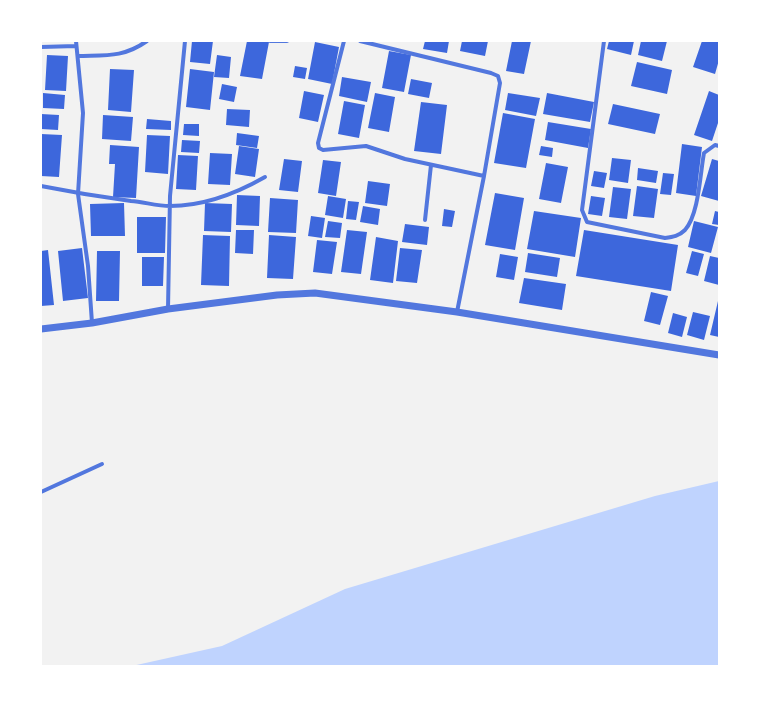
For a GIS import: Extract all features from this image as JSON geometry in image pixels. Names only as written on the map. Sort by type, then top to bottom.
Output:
[{"type":"street","points":[[78,56],[124,54],[133,51],[147,41]]},
{"type":"street","points":[[168,309],[170,206],[185,41]]},
{"type":"street","points":[[270,41],[287,41]]},
{"type":"street","points":[[344,41],[318,143],[319,148],[323,150],[366,146],[431,166],[484,176]]},
{"type":"street","points":[[360,41],[492,73],[498,76],[500,83],[484,176],[457,312]]},
{"type":"street","points":[[604,41],[582,210],[587,222],[665,238],[677,236],[685,230],[693,217],[704,153],[715,145],[719,146]]},
{"type":"street","points":[[41,47],[76,43],[83,113],[78,194],[88,266],[92,323]]},
{"type":"street","points":[[424,220],[431,166]]},
{"type":"street","points":[[41,186],[78,194],[170,206],[189,204],[225,195],[243,189],[266,177]]},
{"type":"street","points":[[41,330],[92,323],[168,309],[277,295],[315,293],[457,312],[719,355]]},
{"type":"street","points":[[41,492],[102,464]]},
{"type":"water","points":[[719,481],[719,666],[132,666],[222,646],[345,589],[655,496]]},
{"type":"building","points":[[192,41],[213,41],[210,64],[190,62]]},
{"type":"building","points":[[247,41],[269,42],[262,79],[240,76]]},
{"type":"building","points":[[425,41],[449,41],[447,53],[423,49]]},
{"type":"building","points":[[462,41],[488,41],[485,56],[460,51]]},
{"type":"building","points":[[512,41],[531,41],[524,74],[506,71]]},
{"type":"building","points":[[609,41],[634,41],[631,55],[607,49]]},
{"type":"building","points":[[641,41],[667,41],[662,61],[638,55]]},
{"type":"building","points":[[702,41],[719,41],[719,60],[715,74],[693,67]]},
{"type":"building","points":[[315,42],[339,47],[332,84],[308,79]]},
{"type":"building","points":[[389,51],[411,55],[404,92],[382,88]]},
{"type":"building","points":[[47,55],[68,56],[66,91],[45,90]]},
{"type":"building","points":[[217,55],[231,57],[229,78],[214,77]]},
{"type":"building","points":[[637,62],[672,70],[667,94],[631,86]]},
{"type":"building","points":[[295,66],[307,68],[305,79],[293,77]]},
{"type":"building","points":[[110,69],[134,70],[131,112],[108,110]]},
{"type":"building","points":[[190,69],[214,72],[210,110],[186,107]]},
{"type":"building","points":[[342,77],[371,82],[367,102],[339,96]]},
{"type":"building","points":[[411,79],[432,83],[429,98],[408,94]]},
{"type":"building","points":[[222,84],[237,87],[234,102],[219,99]]},
{"type":"building","points":[[304,91],[324,95],[318,122],[299,118]]},
{"type":"building","points":[[709,91],[719,95],[719,120],[712,141],[694,135]]},
{"type":"building","points":[[43,93],[65,95],[64,109],[43,108]]},
{"type":"building","points":[[375,93],[395,97],[389,132],[368,128]]},
{"type":"building","points":[[508,93],[540,98],[536,116],[505,110]]},
{"type":"building","points":[[547,93],[594,102],[590,122],[543,114]]},
{"type":"building","points":[[344,101],[365,105],[359,138],[338,134]]},
{"type":"building","points":[[421,102],[447,105],[441,154],[414,151]]},
{"type":"building","points":[[613,104],[660,114],[655,134],[608,124]]},
{"type":"building","points":[[227,109],[250,110],[249,127],[226,125]]},
{"type":"building","points":[[503,113],[535,119],[526,168],[494,163]]},
{"type":"building","points":[[41,114],[59,115],[58,130],[41,129]]},
{"type":"building","points":[[103,115],[133,117],[131,141],[102,139]]},
{"type":"building","points":[[147,119],[171,121],[171,130],[146,129]]},
{"type":"building","points":[[548,122],[591,129],[588,148],[545,140]]},
{"type":"building","points":[[184,124],[199,124],[199,136],[183,135]]},
{"type":"building","points":[[237,133],[259,136],[257,148],[236,145]]},
{"type":"building","points":[[41,134],[62,135],[59,177],[41,176]]},
{"type":"building","points":[[147,135],[170,136],[168,174],[145,172]]},
{"type":"building","points":[[182,140],[200,141],[199,153],[181,152]]},
{"type":"building","points":[[682,144],[702,147],[696,196],[676,193]]},
{"type":"building","points":[[110,145],[139,147],[136,198],[113,197],[115,164],[109,164]]},
{"type":"building","points":[[239,146],[259,149],[255,177],[235,174]]},
{"type":"building","points":[[541,146],[553,148],[552,157],[539,155]]},
{"type":"building","points":[[210,153],[232,154],[230,185],[208,184]]},
{"type":"building","points":[[178,155],[198,156],[196,190],[176,189]]},
{"type":"building","points":[[612,158],[631,160],[628,183],[609,180]]},
{"type":"building","points":[[284,159],[302,161],[298,192],[279,190]]},
{"type":"building","points":[[712,159],[719,161],[719,201],[701,196]]},
{"type":"building","points":[[323,160],[341,162],[336,196],[318,193]]},
{"type":"building","points":[[546,163],[568,167],[561,203],[539,199]]},
{"type":"building","points":[[638,168],[658,171],[656,183],[637,180]]},
{"type":"building","points":[[594,171],[607,173],[604,188],[591,186]]},
{"type":"building","points":[[663,173],[674,174],[671,195],[660,194]]},
{"type":"building","points":[[368,181],[390,184],[387,206],[365,203]]},
{"type":"building","points":[[637,186],[658,189],[654,218],[633,216]]},
{"type":"building","points":[[613,187],[631,189],[627,219],[609,217]]},
{"type":"building","points":[[495,193],[524,198],[515,250],[485,245]]},
{"type":"building","points":[[237,195],[260,196],[259,226],[236,225]]},
{"type":"building","points":[[328,196],[346,199],[343,218],[325,215]]},
{"type":"building","points":[[591,196],[605,198],[602,216],[588,214]]},
{"type":"building","points":[[270,198],[298,200],[296,233],[268,232]]},
{"type":"building","points":[[348,201],[359,202],[356,220],[346,219]]},
{"type":"building","points":[[124,203],[125,236],[91,236],[90,204]]},
{"type":"building","points":[[205,203],[232,204],[231,232],[204,231]]},
{"type":"building","points":[[363,206],[380,209],[378,225],[360,222]]},
{"type":"building","points":[[444,209],[455,211],[452,227],[442,226]]},
{"type":"building","points":[[534,211],[581,218],[575,257],[527,249]]},
{"type":"building","points":[[715,211],[719,212],[719,225],[712,224]]},
{"type":"building","points":[[311,216],[325,218],[322,238],[308,236]]},
{"type":"building","points":[[137,217],[166,217],[165,253],[137,253]]},
{"type":"building","points":[[328,221],[342,223],[340,238],[325,237]]},
{"type":"building","points":[[694,221],[718,227],[711,253],[688,247]]},
{"type":"building","points":[[405,224],[429,227],[427,245],[402,242]]},
{"type":"building","points":[[236,230],[254,230],[253,254],[235,253]]},
{"type":"building","points":[[347,230],[367,232],[361,274],[341,272]]},
{"type":"building","points":[[584,230],[678,245],[671,291],[576,276]]},
{"type":"building","points":[[203,235],[230,236],[229,286],[201,285]]},
{"type":"building","points":[[269,235],[296,237],[293,279],[267,278]]},
{"type":"building","points":[[376,237],[398,241],[393,283],[370,280]]},
{"type":"building","points":[[317,240],[337,242],[332,274],[313,272]]},
{"type":"building","points":[[82,248],[88,298],[63,301],[58,251]]},
{"type":"building","points":[[400,248],[422,250],[417,283],[396,281]]},
{"type":"building","points":[[48,250],[54,305],[41,306],[41,251]]},
{"type":"building","points":[[97,251],[120,251],[119,301],[96,301]]},
{"type":"building","points":[[692,251],[704,254],[698,276],[686,273]]},
{"type":"building","points":[[528,253],[560,258],[557,277],[525,272]]},
{"type":"building","points":[[500,254],[518,257],[514,280],[496,277]]},
{"type":"building","points":[[710,256],[719,258],[719,285],[704,281]]},
{"type":"building","points":[[142,257],[164,257],[163,286],[142,286]]},
{"type":"building","points":[[524,278],[566,284],[562,310],[519,303]]},
{"type":"building","points":[[651,292],[668,296],[660,325],[644,321]]},
{"type":"building","points":[[719,301],[719,337],[710,335]]},
{"type":"building","points":[[693,312],[710,316],[704,340],[687,335]]},
{"type":"building","points":[[673,313],[687,317],[682,337],[668,333]]}]
